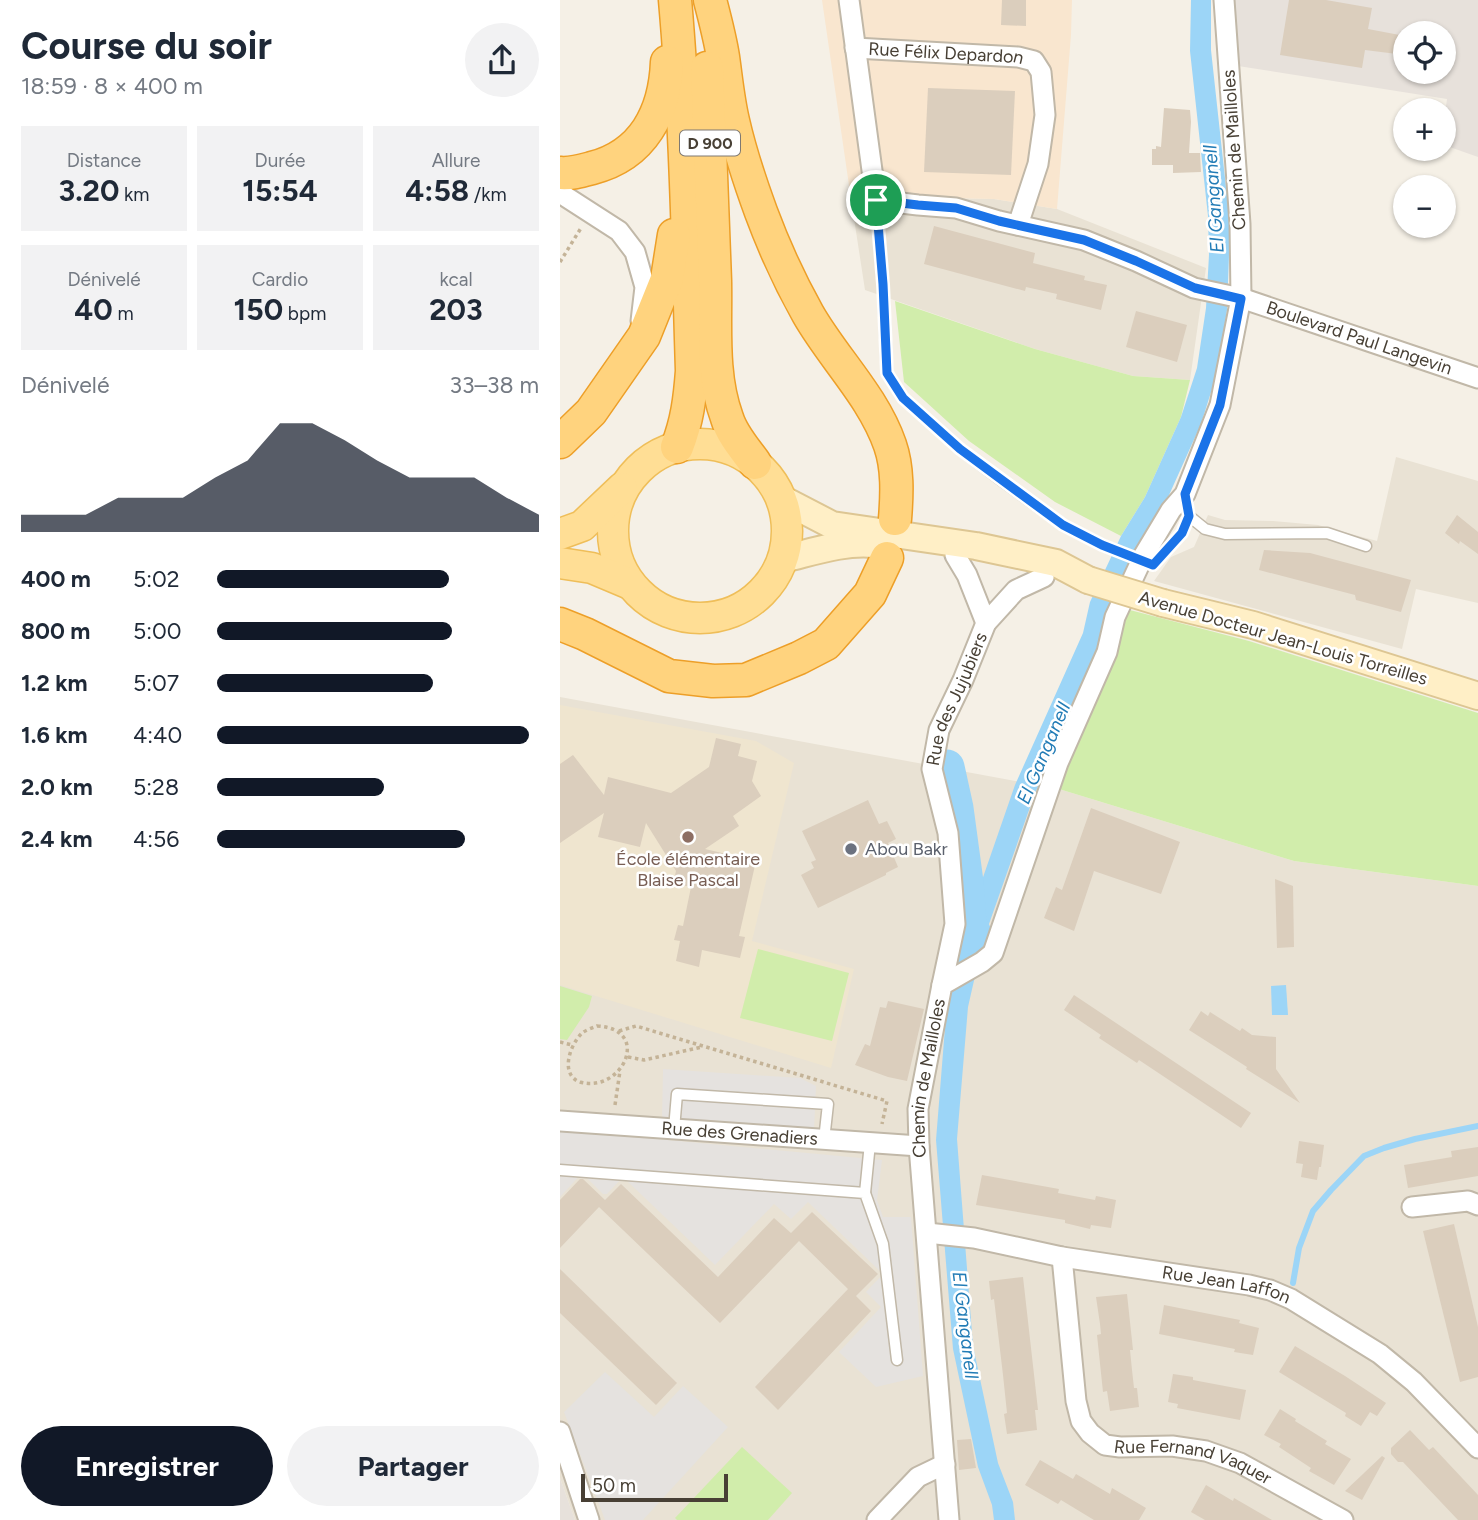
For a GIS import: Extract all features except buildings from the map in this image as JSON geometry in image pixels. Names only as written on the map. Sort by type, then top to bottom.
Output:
[{"type":"highway","points":[[560,173],[570,174],[604,165],[630,151],[647,132],[662,102],[667,70],[668,0]]},
{"type":"highway","name":"D 900","points":[[675,0],[686,164],[702,292],[716,354],[719,390],[727,420],[755,463]]},
{"type":"highway","points":[[708,0],[723,53],[732,118],[746,170],[785,268],[808,314],[881,422],[891,447],[897,485],[895,519]]},
{"type":"highway","name":"D 900","points":[[677,447],[690,400],[702,292],[708,0]]},
{"type":"highway","points":[[560,442],[591,412],[638,346],[667,279],[686,164]]},
{"type":"highway","points":[[560,624],[669,676],[713,681],[746,680],[826,644],[870,594],[887,558]]},
{"type":"main road","points":[[560,534],[582,526],[641,467],[658,455],[677,447],[702,444],[726,447],[755,463],[771,479],[782,499],[788,539],[783,559],[770,585],[760,596],[735,612],[707,619],[671,614],[651,604],[630,584],[617,560],[613,534],[616,508],[627,483]]},
{"type":"main road","points":[[782,499],[860,536]]},
{"type":"main road","points":[[783,559],[860,536]]},
{"type":"main road","name":"Avenue Docteur Jean-Louis Torreilles","points":[[860,536],[955,555],[1066,583],[1088,580]]},
{"type":"main road","name":"Avenue Docteur Jean-Louis Torreilles","points":[[860,536],[976,546],[1056,563],[1088,580],[1163,603],[1253,625],[1478,696]]},
{"type":"main road","points":[[560,564],[592,568],[630,584]]},
{"type":"street","points":[[849,0],[876,200]]},
{"type":"street","name":"Chemin de Mailloles","points":[[949,1520],[934,1233],[919,1146],[918,1109],[946,982],[993,953],[1058,762],[1107,652],[1115,617],[1144,555],[1171,510],[1185,494],[1220,405],[1237,298],[1240,224],[1224,0]]},
{"type":"street","name":"Rue Félix Depardon","points":[[855,48],[1018,57],[1034,61],[1041,72],[1045,114],[1038,164],[1018,225]]},
{"type":"street","points":[[560,193],[620,231],[635,252],[645,287],[638,346]]},
{"type":"street","name":"Boulevard Paul Langevin","points":[[876,200],[956,208],[1084,240],[1195,288],[1237,298],[1478,378]]},
{"type":"street","points":[[955,555],[967,575],[986,623],[1016,590],[1044,577]]},
{"type":"street","name":"Rue des Jujubiers","points":[[946,982],[955,924],[948,833],[932,769],[939,730],[986,623]]},
{"type":"street","name":"Rue des Grenadiers","points":[[560,1121],[919,1146]]},
{"type":"street","points":[[1412,1207],[1468,1201],[1478,1205]]},
{"type":"street","name":"Rue Jean Laffon","points":[[934,1233],[974,1238],[1062,1257],[1270,1290],[1291,1299],[1380,1354],[1414,1382],[1478,1448]]},
{"type":"street","name":"Rue Fernand Vaquer","points":[[1062,1257],[1076,1401],[1081,1421],[1090,1433],[1105,1445],[1172,1446],[1206,1451],[1240,1463],[1343,1520]]},
{"type":"street","points":[[560,1433],[589,1520]]},
{"type":"street","points":[[877,1520],[918,1477],[944,1464]]},
{"type":"lane","points":[[876,200],[887,373],[903,398],[960,449],[1063,525],[1102,545],[1153,565],[1182,533],[1189,516],[1185,494]]},
{"type":"lane","points":[[1189,516],[1205,529],[1225,534],[1327,533],[1366,546]]},
{"type":"lane","points":[[674,1129],[677,1094],[828,1104],[824,1140]]},
{"type":"lane","points":[[874,1143],[865,1193],[883,1244],[897,1360]]},
{"type":"lane","points":[[560,1170],[865,1193]]},
{"type":"path","points":[[560,262],[590,212]]},
{"type":"path","points":[[612,1124],[620,1070],[628,1057],[625,1040],[619,1031],[597,1026],[584,1031],[568,1052],[568,1075],[574,1080],[597,1083],[620,1070]]},
{"type":"path","points":[[619,1031],[636,1026],[887,1101],[874,1143]]},
{"type":"path","points":[[560,1042],[572,1045]]},
{"type":"path","points":[[628,1057],[644,1060],[704,1046]]},
{"type":"shaded area","points":[[822,0],[1072,0],[1057,209],[994,199],[851,199]]},
{"type":"shaded area","points":[[1234,0],[1478,0],[1478,157],[1456,149],[1456,98],[1441,98],[1238,66]]},
{"type":"shaded area","points":[[851,199],[994,199],[1057,209],[1206,268],[1190,380],[1133,376],[1035,349],[865,290]]},
{"type":"shaded area","points":[[1396,457],[1478,481],[1478,603],[1416,589],[1402,649],[1154,581],[1171,557],[1194,547],[1208,515],[1225,520],[1318,525],[1377,541]]},
{"type":"shaded area","points":[[560,697],[1059,789],[1294,861],[1478,886],[1478,1520],[575,1520],[560,1478]]},
{"type":"shaded area","points":[[560,705],[756,741],[794,763],[752,941],[854,969],[831,1068],[560,985]]},
{"type":"shaded area","points":[[663,1069],[800,1078],[816,1086],[814,1130],[662,1123]]},
{"type":"shaded area","points":[[560,1130],[882,1160],[877,1200],[883,1217],[911,1217],[923,1376],[876,1387],[839,1352],[881,1307],[866,1292],[883,1274],[808,1202],[791,1219],[774,1204],[715,1265],[623,1177],[607,1194],[603,1194],[582,1173],[560,1197]]},
{"type":"shaded area","points":[[605,1372],[654,1417],[683,1386],[728,1427],[643,1520],[605,1520],[564,1412]]},
{"type":"shaded area","points":[[560,1478],[575,1520],[560,1520]]},
{"type":"green space","points":[[895,301],[1035,349],[1133,376],[1190,380],[1181,417],[1145,497],[1121,536],[1055,502],[969,441],[904,382]]},
{"type":"green space","points":[[1126,609],[1249,641],[1478,713],[1478,886],[1294,861],[1059,789],[1091,711]]},
{"type":"green space","points":[[758,949],[849,973],[832,1041],[740,1018]]},
{"type":"green space","points":[[560,986],[592,996],[589,1007],[567,1040],[560,1039]]},
{"type":"green space","points":[[742,1447],[792,1493],[768,1520],[677,1520],[675,1518]]},
{"type":"water","name":"El Ganganell","points":[[1191,0],[1211,0],[1211,50],[1229,215],[1227,310],[1217,373],[1201,424],[1035,793],[983,941],[968,1007],[957,1139],[973,1346],[998,1463],[1013,1502],[1015,1520],[994,1520],[992,1505],[978,1467],[953,1349],[936,1140],[947,1003],[963,935],[1015,785],[1083,633],[1090,602],[1121,536],[1145,497],[1181,417],[1197,368],[1206,308],[1209,255],[1208,216],[1190,51]]},
{"type":"water","points":[[1286,985],[1288,1015],[1272,1015],[1271,986]]},
{"type":"waterway","points":[[947,767],[956,808],[969,923],[976,938]]},
{"type":"waterway","points":[[1293,1283],[1299,1248],[1313,1211],[1364,1156],[1415,1139],[1478,1126]]},
{"type":"place","name":"École élémentaire Blaise Pascal","points":[[688,837]]},
{"type":"place","name":"Abou Bakr","points":[[851,849]]},
{"type":"route","points":[[876,200],[956,208],[999,221],[1084,240],[1195,288],[1241,299],[1220,405],[1185,494],[1189,516],[1182,533],[1153,565],[1102,545],[1063,525],[960,449],[903,398],[887,373],[876,200]]}]
